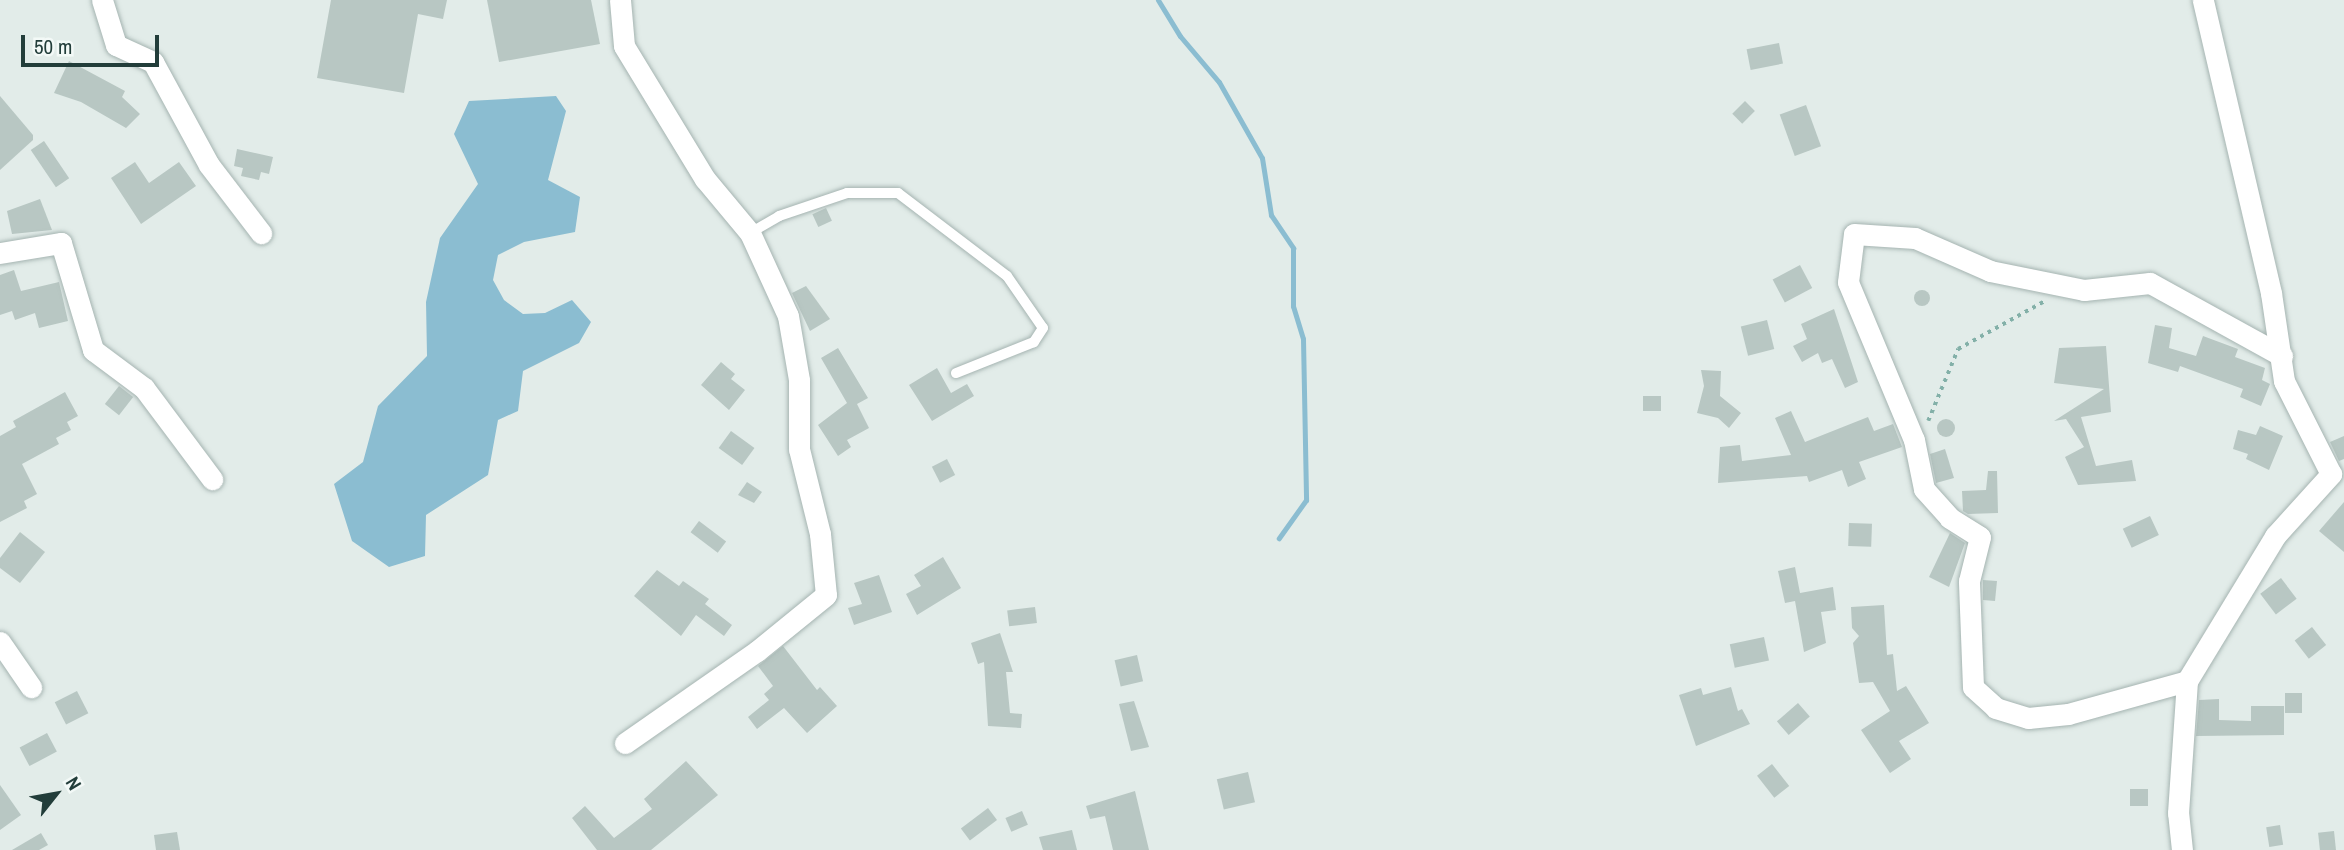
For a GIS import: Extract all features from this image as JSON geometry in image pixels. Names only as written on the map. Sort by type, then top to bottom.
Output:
[{"type":"street","points":[[102,0],[116,45],[153,62],[209,165],[261,233]]},
{"type":"street","points":[[620,0],[624,46],[652,97],[705,179],[750,233],[788,316],[799,380],[799,449],[820,534],[826,595],[757,651],[625,743]]},
{"type":"street","points":[[2182,850],[2178,813],[2187,681],[2275,536],[2331,474],[2284,381],[2271,293],[2203,0]]},
{"type":"street","points":[[2187,681],[2068,714],[2028,718],[1996,708],[1973,687],[1969,581],[1980,537],[1950,518],[1924,489],[1914,440],[1848,282],[1854,234],[1915,238],[1990,271],[2084,290],[2150,283],[2282,356]]},
{"type":"street","points":[[0,253],[61,243],[93,350],[144,388],[212,479]]},
{"type":"street","points":[[0,642],[31,687]]},
{"type":"lane","points":[[750,233],[779,216],[847,193],[898,193],[1007,276],[1043,328],[1034,342],[956,373]]},
{"type":"path","points":[[1914,440],[1935,410],[1958,349],[2071,287]]},
{"type":"water","points":[[556,96],[566,111],[548,180],[580,197],[575,232],[524,242],[498,255],[493,280],[504,300],[523,314],[545,313],[572,300],[591,322],[579,343],[523,371],[518,411],[498,420],[488,475],[426,515],[425,556],[389,567],[352,541],[334,484],[363,462],[378,406],[427,356],[426,302],[440,238],[478,184],[454,134],[469,101]]},
{"type":"building","points":[[331,0],[447,0],[443,19],[418,14],[404,93],[317,78]]},
{"type":"building","points":[[487,0],[591,0],[600,44],[499,62]]},
{"type":"building","points":[[1779,43],[1783,64],[1751,70],[1747,49]]},
{"type":"building","points":[[69,61],[125,91],[122,97],[140,114],[126,128],[81,102],[54,93]]},
{"type":"building","points":[[0,96],[33,135],[33,140],[0,170]]},
{"type":"building","points":[[1745,101],[1755,111],[1742,124],[1732,114]]},
{"type":"building","points":[[1806,105],[1821,146],[1795,156],[1780,115]]},
{"type":"building","points":[[44,141],[69,178],[56,187],[31,150]]},
{"type":"building","points":[[237,149],[273,157],[269,174],[261,172],[259,180],[241,176],[243,168],[234,166]]},
{"type":"building","points":[[135,162],[149,183],[179,162],[196,186],[141,224],[111,178]]},
{"type":"building","points":[[40,199],[52,230],[12,234],[7,211]]},
{"type":"building","points":[[826,208],[832,221],[818,227],[812,214]]},
{"type":"building","points":[[1800,265],[1812,288],[1785,303],[1773,280]]},
{"type":"building","points":[[14,270],[21,291],[59,282],[68,321],[39,328],[35,313],[15,320],[12,311],[0,315],[0,275]]},
{"type":"building","points":[[806,286],[830,319],[810,331],[792,293]]},
{"type":"building","points":[[1922,290],[1928,292],[1928,304],[1922,306],[1916,304],[1914,298],[1916,292]]},
{"type":"building","points":[[1834,309],[1858,382],[1845,388],[1832,359],[1822,363],[1818,353],[1802,362],[1793,346],[1807,339],[1801,324]]},
{"type":"building","points":[[1767,320],[1774,349],[1748,356],[1741,327]]},
{"type":"building","points":[[2155,325],[2172,328],[2169,348],[2196,356],[2203,336],[2238,349],[2235,357],[2265,368],[2262,380],[2270,384],[2261,406],[2240,397],[2243,389],[2180,366],[2178,372],[2148,363]]},
{"type":"building","points":[[2106,346],[2111,412],[2081,417],[2096,466],[2132,460],[2136,481],[2078,485],[2065,457],[2084,447],[2066,419],[2054,421],[2104,389],[2054,383],[2059,348]]},
{"type":"building","points":[[838,348],[868,398],[857,404],[869,428],[847,440],[851,447],[838,456],[818,425],[847,403],[821,358]]},
{"type":"building","points":[[721,362],[735,374],[731,379],[745,390],[729,410],[701,385]]},
{"type":"building","points":[[937,368],[951,393],[967,384],[974,396],[932,421],[909,385]]},
{"type":"building","points":[[1701,370],[1721,371],[1720,396],[1741,413],[1729,428],[1718,418],[1697,413],[1704,386]]},
{"type":"building","points":[[119,386],[133,397],[119,415],[105,404]]},
{"type":"building","points":[[65,392],[78,416],[67,422],[71,430],[56,438],[59,444],[22,464],[37,494],[24,501],[27,508],[0,522],[0,436],[16,427],[13,421]]},
{"type":"building","points":[[1643,396],[1661,396],[1661,411],[1643,411]]},
{"type":"building","points":[[1791,411],[1805,442],[1868,417],[1874,431],[1893,424],[1902,447],[1859,462],[1866,479],[1848,487],[1842,470],[1809,482],[1807,476],[1718,483],[1720,447],[1740,445],[1742,461],[1791,455],[1775,418]]},
{"type":"building","points":[[1942,419],[1950,419],[1955,428],[1953,435],[1942,437],[1937,432],[1937,424]]},
{"type":"building","points":[[2260,426],[2283,436],[2269,470],[2246,459],[2248,454],[2233,449],[2238,430],[2256,435]]},
{"type":"building","points":[[731,431],[754,448],[742,465],[719,448]]},
{"type":"building","points":[[2344,436],[2344,459],[2339,461],[2330,442]]},
{"type":"building","points":[[1945,449],[1954,478],[1936,483],[1930,454]]},
{"type":"building","points":[[947,459],[955,475],[940,483],[932,467]]},
{"type":"building","points":[[1988,471],[1997,471],[1998,513],[1968,514],[1963,511],[1962,491],[1986,490]]},
{"type":"building","points":[[747,482],[762,492],[754,503],[738,495]]},
{"type":"building","points":[[2344,502],[2344,552],[2319,531]]},
{"type":"building","points":[[2150,516],[2159,535],[2132,548],[2123,529]]},
{"type":"building","points":[[699,521],[726,541],[718,553],[691,532]]},
{"type":"building","points":[[1849,523],[1872,524],[1871,547],[1848,546]]},
{"type":"building","points":[[20,532],[45,552],[20,583],[0,568],[0,558]]},
{"type":"building","points":[[1950,533],[1965,543],[1949,587],[1929,577]]},
{"type":"building","points":[[943,557],[961,588],[917,615],[906,594],[921,586],[914,575]]},
{"type":"building","points":[[1795,567],[1800,593],[1833,587],[1836,610],[1821,612],[1826,643],[1804,652],[1795,601],[1785,603],[1778,571]]},
{"type":"building","points":[[657,570],[679,586],[683,581],[709,599],[705,604],[732,625],[724,636],[696,615],[681,636],[634,596]]},
{"type":"building","points":[[879,575],[892,612],[854,625],[848,608],[862,604],[854,583]]},
{"type":"building","points":[[2281,578],[2297,599],[2276,614],[2260,594]]},
{"type":"building","points":[[1983,580],[1997,581],[1995,601],[1983,600]]},
{"type":"building","points":[[1884,605],[1887,655],[1893,654],[1897,691],[1906,686],[1929,723],[1899,741],[1911,759],[1890,773],[1861,730],[1890,711],[1873,682],[1859,683],[1853,643],[1859,636],[1852,628],[1851,607]]},
{"type":"building","points":[[1035,607],[1037,623],[1009,626],[1007,610]]},
{"type":"building","points":[[2312,627],[2326,645],[2309,659],[2295,641]]},
{"type":"building","points":[[1000,633],[1013,672],[1006,672],[1010,713],[1022,714],[1021,728],[988,726],[984,662],[978,664],[971,643]]},
{"type":"building","points":[[1764,637],[1769,660],[1735,668],[1730,644]]},
{"type":"building","points":[[783,646],[817,690],[820,687],[837,706],[807,733],[784,708],[757,729],[748,717],[769,700],[764,694],[773,686],[758,666]]},
{"type":"building","points":[[1137,655],[1143,681],[1121,686],[1115,660]]},
{"type":"building","points":[[1731,687],[1738,711],[1742,709],[1750,724],[1696,746],[1679,695],[1701,688],[1703,695]]},
{"type":"building","points":[[77,691],[88,713],[66,725],[55,702]]},
{"type":"building","points":[[2285,693],[2302,693],[2302,713],[2285,713]]},
{"type":"building","points":[[2219,699],[2219,720],[2251,721],[2251,706],[2284,706],[2284,735],[2196,736],[2199,700]]},
{"type":"building","points":[[1134,701],[1149,747],[1131,751],[1119,704]]},
{"type":"building","points":[[1798,703],[1810,717],[1789,735],[1777,721]]},
{"type":"building","points":[[47,733],[57,752],[29,766],[20,748]]},
{"type":"building","points":[[686,761],[718,795],[651,850],[597,850],[572,818],[585,806],[614,838],[652,809],[644,799]]},
{"type":"building","points":[[1772,764],[1789,786],[1774,798],[1757,776]]},
{"type":"building","points":[[1248,772],[1255,802],[1224,809],[1217,779]]},
{"type":"building","points":[[0,785],[21,815],[0,830]]},
{"type":"building","points":[[2130,789],[2148,789],[2148,806],[2130,806]]},
{"type":"building","points":[[1135,791],[1149,850],[1113,850],[1105,816],[1090,819],[1086,806]]},
{"type":"building","points":[[988,808],[997,820],[970,840],[961,828]]},
{"type":"building","points":[[1022,811],[1028,825],[1011,832],[1005,818]]},
{"type":"building","points":[[2280,825],[2283,845],[2269,847],[2266,827]]},
{"type":"building","points":[[1072,830],[1077,850],[1043,850],[1039,837]]},
{"type":"building","points":[[2334,831],[2336,850],[2320,850],[2318,833]]},
{"type":"building","points":[[177,832],[180,850],[156,850],[154,835]]},
{"type":"building","points":[[41,833],[48,845],[39,850],[12,850]]},
{"type":"waterway","points":[[1158,0],[1180,36],[1219,82],[1262,158],[1271,215],[1293,248],[1293,306],[1303,339],[1306,500],[1279,538]]}]
